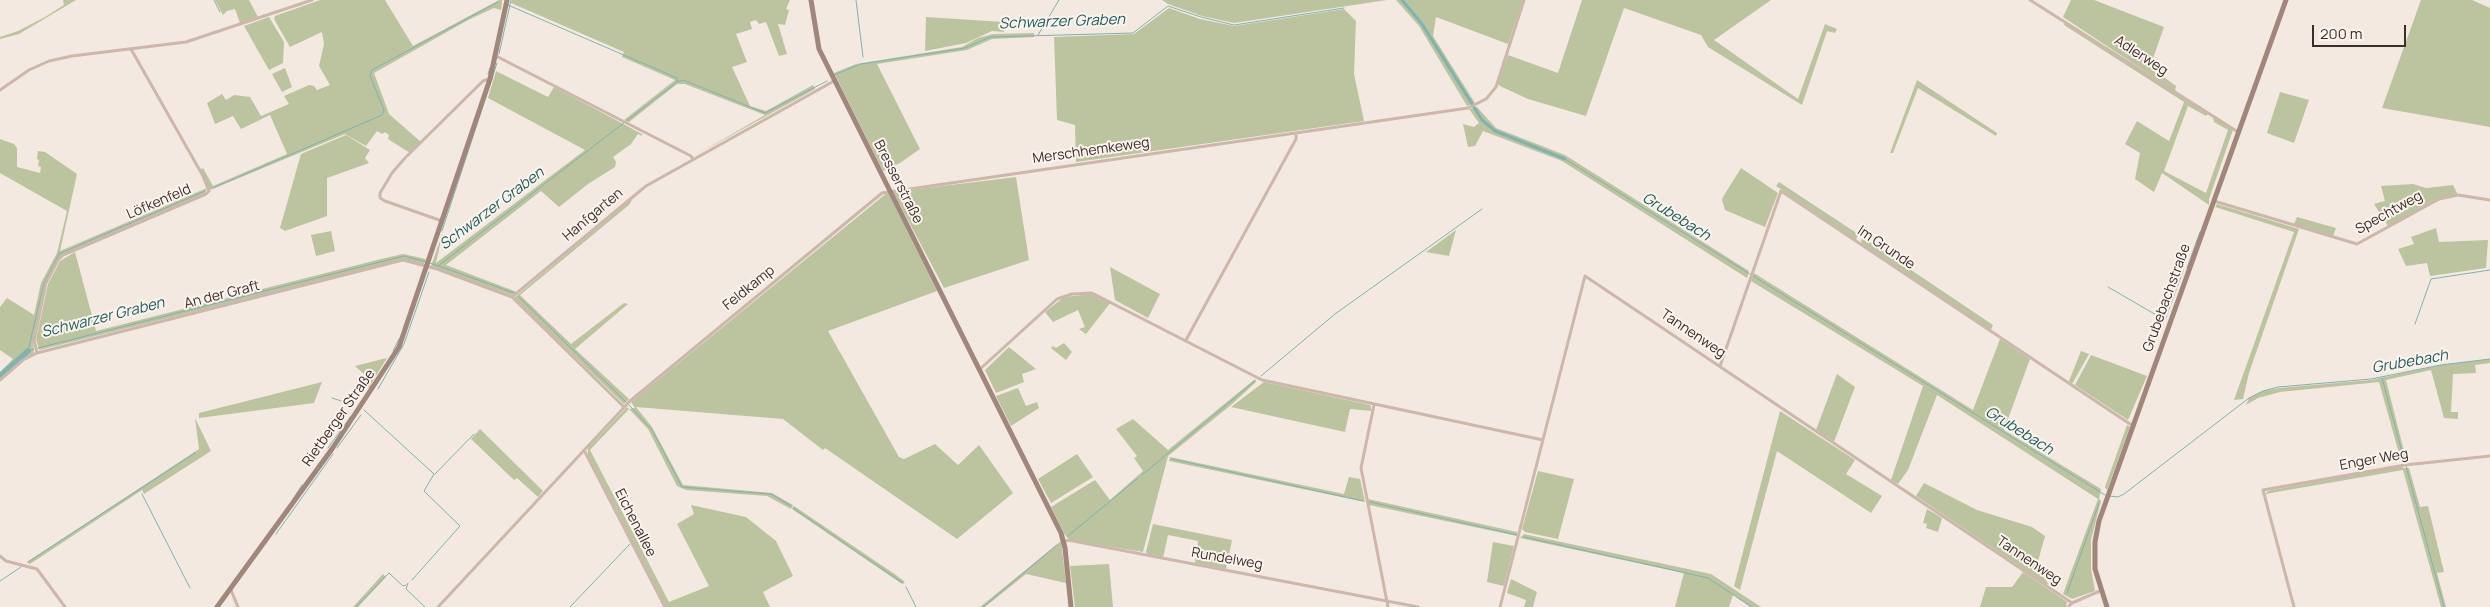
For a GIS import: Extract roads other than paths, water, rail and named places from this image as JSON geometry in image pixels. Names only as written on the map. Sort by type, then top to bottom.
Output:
[{"type":"street","points":[[0,90],[29,70],[49,61],[186,42],[209,36],[312,0]]},
{"type":"street","name":"Rietberger Straße","points":[[217,607],[231,590],[389,365],[402,338],[428,267],[490,79],[507,0]]},
{"type":"street","name":"Bresserstraße","points":[[811,0],[816,40],[833,78],[1064,542],[1071,607]]},
{"type":"street","name":"Merschhemkeweg","points":[[890,190],[1468,108],[1486,98],[1496,87],[1524,0]]},
{"type":"street","name":"Adlerweg","points":[[2030,0],[2239,132]]},
{"type":"street","name":"Grubebachstraße","points":[[2106,607],[2095,569],[2095,542],[2106,499],[2286,0]]},
{"type":"street","name":"Löfkenfeld","points":[[37,352],[34,345],[46,283],[58,260],[63,255],[206,194],[208,191],[203,176],[132,49]]},
{"type":"street","points":[[496,56],[691,156],[693,159]]},
{"type":"street","name":"Hanfgarten","points":[[512,297],[646,186],[833,78]]},
{"type":"street","points":[[443,221],[385,201],[380,198],[380,193],[392,173],[406,158],[483,81],[490,79]]},
{"type":"street","points":[[1186,340],[1296,139],[1296,133]]},
{"type":"street","name":"Feldkamp","points":[[438,607],[630,401],[882,193],[890,190]]},
{"type":"street","name":"Im Grunde","points":[[1720,366],[1781,191],[2133,426]]},
{"type":"street","name":"Spechtweg","points":[[2214,201],[2357,244],[2439,199],[2458,195],[2490,200]]},
{"type":"street","name":"An der Graft","points":[[0,380],[23,360],[37,352],[403,260],[428,267]]},
{"type":"street","points":[[428,267],[512,297],[625,406]]},
{"type":"street","name":"Tannenweg","points":[[1500,607],[1585,276],[2072,602]]},
{"type":"street","points":[[980,370],[1057,299],[1072,294],[1092,293],[1262,380],[1543,440]]},
{"type":"street","points":[[1374,405],[1361,468],[1388,607]]},
{"type":"street","name":"Eichenallee","points":[[584,450],[665,607]]},
{"type":"street","name":"Enger Weg","points":[[2294,607],[2263,490],[2405,465],[2490,456]]},
{"type":"street","name":"Rundelweg","points":[[1064,542],[1068,540],[1418,607]]},
{"type":"street","points":[[0,556],[6,561],[37,569],[65,607]]},
{"type":"street","points":[[231,590],[238,607]]},
{"type":"street","points":[[2068,607],[2072,602],[2100,591]]},
{"type":"waterway","points":[[214,0],[220,12]]},
{"type":"waterway","points":[[499,54],[511,0]]},
{"type":"waterway","points":[[856,0],[863,57]]},
{"type":"waterway","points":[[1038,35],[1059,0]]},
{"type":"waterway","points":[[1402,0],[1422,24],[1482,120],[1495,131],[1565,159]]},
{"type":"waterway","points":[[213,188],[382,115],[384,110],[370,76],[372,70],[498,2]]},
{"type":"waterway","points":[[508,5],[677,78],[677,81]]},
{"type":"waterway","name":"Schwarzer Graben","points":[[834,75],[861,64],[965,48],[990,37],[1133,33],[1168,6],[1234,25],[1344,8]]},
{"type":"waterway","points":[[442,231],[497,63]]},
{"type":"waterway","points":[[488,74],[490,68]]},
{"type":"waterway","name":"Schwarzer Graben","points":[[430,263],[438,266],[677,82],[683,80],[765,113],[827,81]]},
{"type":"waterway","name":"Grubebach","points":[[1565,159],[2105,495]]},
{"type":"waterway","points":[[28,351],[44,283],[59,254],[205,191]]},
{"type":"waterway","points":[[1261,376],[1335,314],[1482,209]]},
{"type":"waterway","points":[[2187,268],[2200,232]]},
{"type":"waterway","name":"Schwarzer Graben","points":[[38,348],[404,256],[427,262]]},
{"type":"waterway","points":[[439,266],[514,293]]},
{"type":"waterway","points":[[2415,324],[2431,279],[2490,270]]},
{"type":"waterway","points":[[2108,287],[2165,320],[2183,271]]},
{"type":"waterway","points":[[378,389],[404,344],[429,272]]},
{"type":"waterway","points":[[519,297],[626,402]]},
{"type":"waterway","points":[[393,351],[399,339]]},
{"type":"waterway","name":"Schwarzer Graben","points":[[28,351],[34,349]]},
{"type":"waterway","name":"Schwarzer Graben","points":[[0,376],[28,351]]},
{"type":"waterway","name":"Grubebach","points":[[2109,496],[2118,497],[2124,494],[2249,398],[2263,391],[2278,387],[2371,379],[2441,365],[2490,359]]},
{"type":"waterway","points":[[2382,378],[2405,463]]},
{"type":"waterway","points":[[1142,475],[1255,381]]},
{"type":"waterway","points":[[332,398],[354,405]]},
{"type":"waterway","points":[[629,405],[652,430],[682,487],[771,494],[791,506]]},
{"type":"waterway","points":[[364,410],[434,474],[424,491],[460,526],[412,580]]},
{"type":"waterway","points":[[337,448],[361,415]]},
{"type":"waterway","points":[[328,448],[351,416]]},
{"type":"waterway","points":[[435,474],[474,434]]},
{"type":"waterway","points":[[28,562],[195,453]]},
{"type":"waterway","points":[[276,534],[333,454]]},
{"type":"waterway","points":[[1172,459],[1363,501]]},
{"type":"waterway","points":[[2406,466],[2444,607]]},
{"type":"waterway","points":[[1068,536],[1138,478]]},
{"type":"waterway","points":[[293,499],[302,485]]},
{"type":"waterway","points":[[142,494],[190,588]]},
{"type":"waterway","points":[[1370,502],[1517,535]]},
{"type":"waterway","points":[[2067,593],[2099,503]]},
{"type":"waterway","points":[[793,508],[903,583]]},
{"type":"waterway","points":[[1524,537],[1708,578],[1752,607]]},
{"type":"waterway","points":[[570,607],[630,544]]},
{"type":"waterway","points":[[983,607],[1057,545]]},
{"type":"waterway","points":[[0,581],[21,567]]},
{"type":"waterway","points":[[356,607],[389,573],[403,586],[406,585]]},
{"type":"waterway","points":[[408,583],[406,589],[425,607]]},
{"type":"waterway","points":[[906,587],[916,607]]}]
